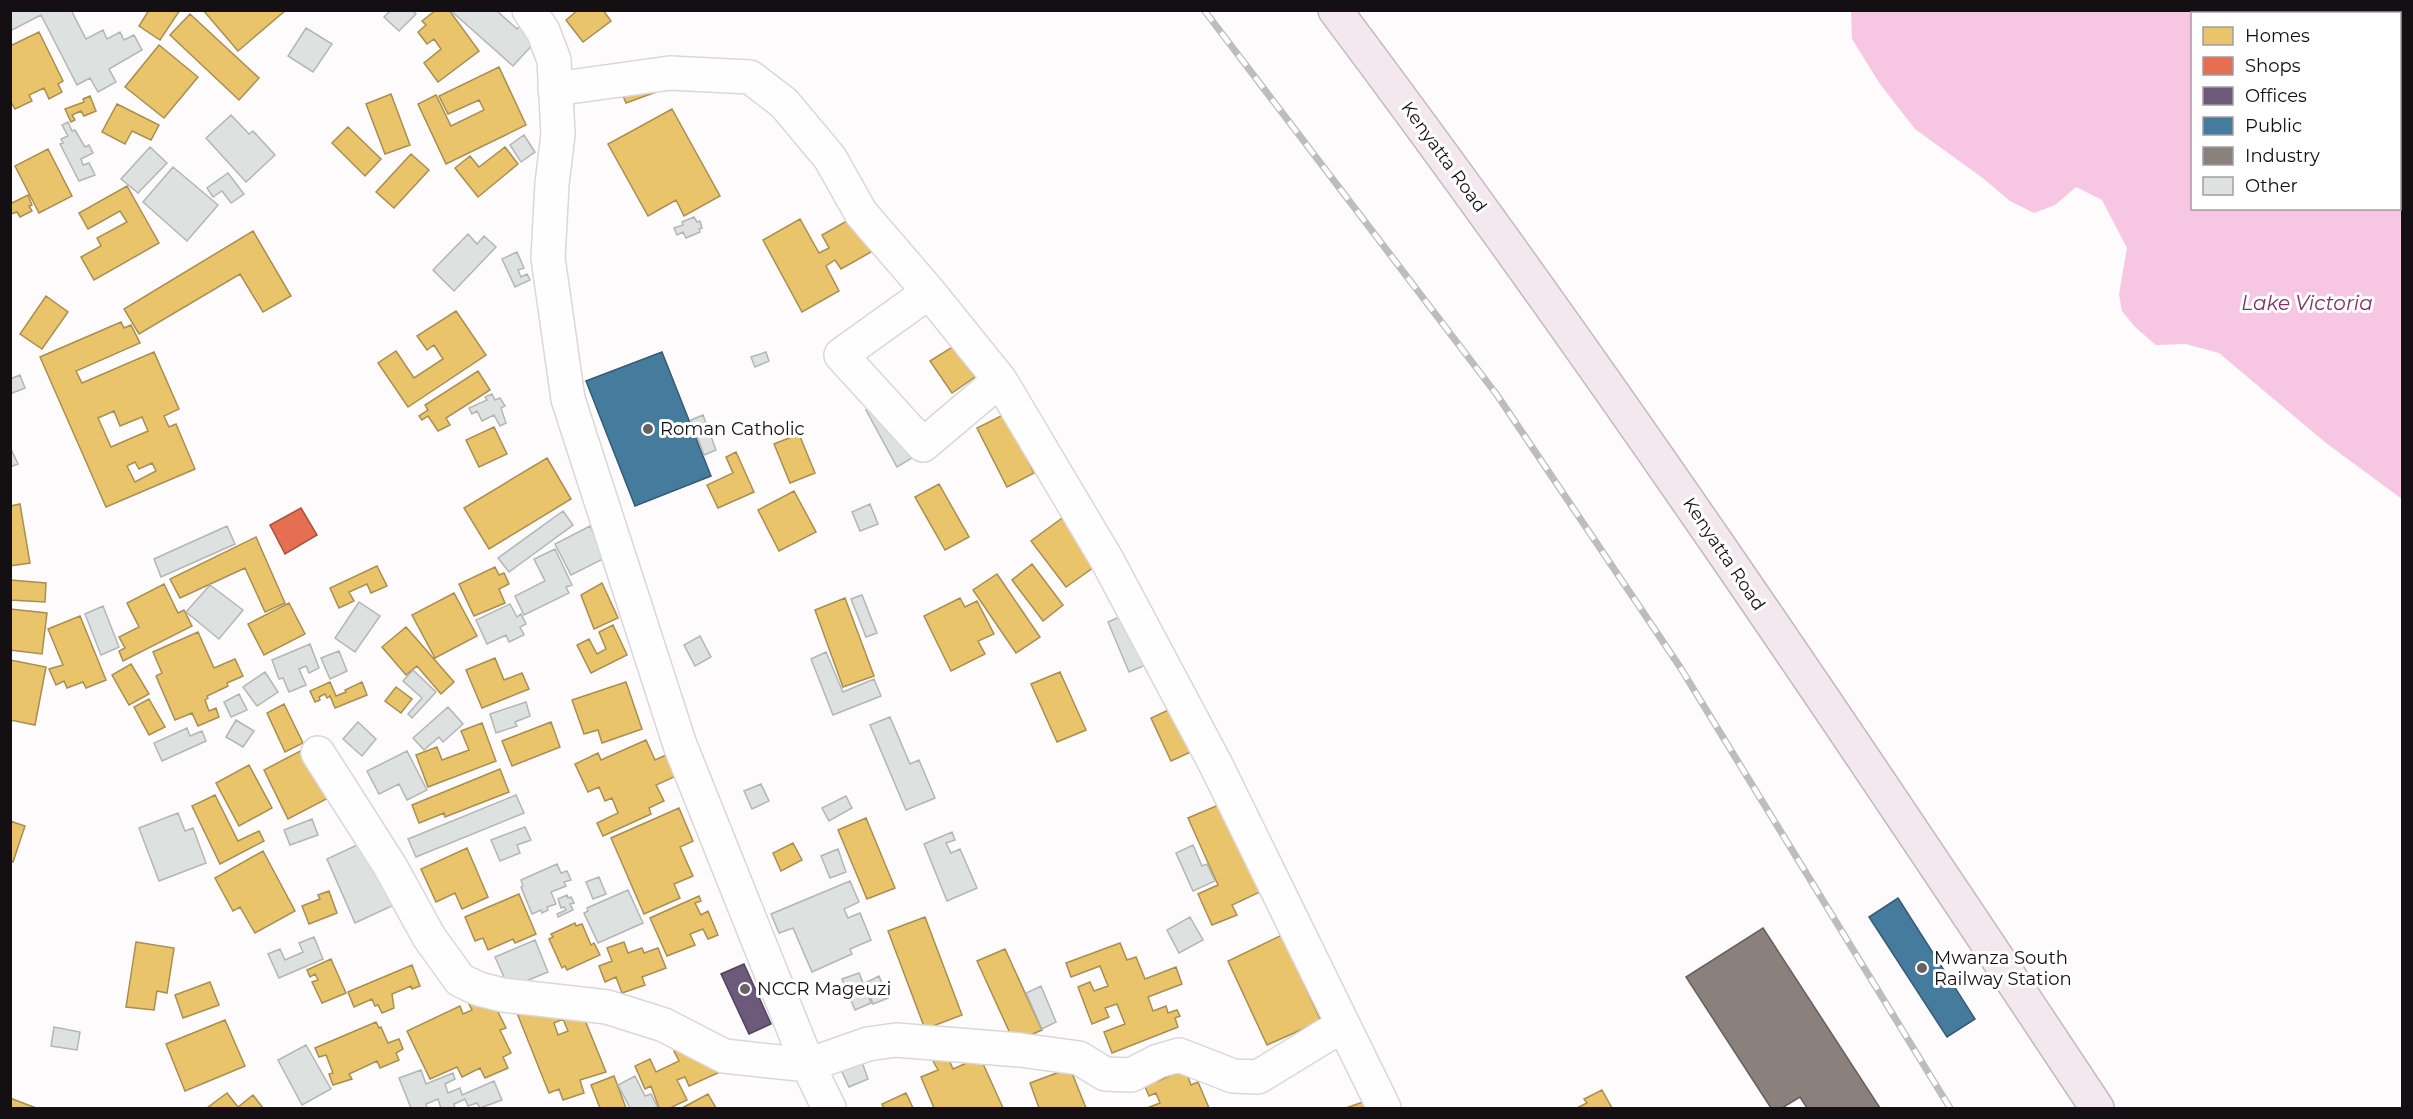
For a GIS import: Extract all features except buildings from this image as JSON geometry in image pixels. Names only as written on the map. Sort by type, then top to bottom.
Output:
[{"type":"highway","name":"Kenyatta Road","points":[[1335,10],[1450,163],[1614,393],[1917,837],[2097,1108]]},
{"type":"street","points":[[529,10],[543,31],[554,60],[558,134],[552,184],[548,258],[568,399],[680,745],[808,1065],[829,1108]]},
{"type":"street","points":[[555,89],[670,74],[750,77],[784,103],[830,158],[861,213],[1000,380],[1113,570],[1216,765],[1384,1108]]},
{"type":"street","points":[[929,292],[841,355],[923,445],[1000,380]]},
{"type":"street","points":[[318,753],[390,866],[429,937],[460,980],[479,989],[503,995],[607,1007],[664,1025],[724,1056],[808,1065],[868,1044],[896,1040],[1020,1050],[1079,1058],[1105,1074],[1131,1075],[1158,1061],[1179,1054],[1233,1076],[1258,1077],[1343,1025]]},
{"type":"water","name":"Lake Victoria","points":[[1851,11],[2402,11],[2402,499],[2326,443],[2219,353],[2186,344],[2156,345],[2135,327],[2122,311],[2119,294],[2127,248],[2102,200],[2076,187],[2055,205],[2034,213],[2010,201],[1984,179],[1915,129],[1880,84],[1852,39]]},
{"type":"railway","points":[[1204,10],[1497,395],[1680,667],[1950,1108]]},
{"type":"place","name":"Roman Catholic","points":[[648,429]]},
{"type":"place","name":"Mwanza South Railway Station","points":[[1922,968]]},
{"type":"place","name":"NCCR Mageuzi","points":[[745,989]]}]
